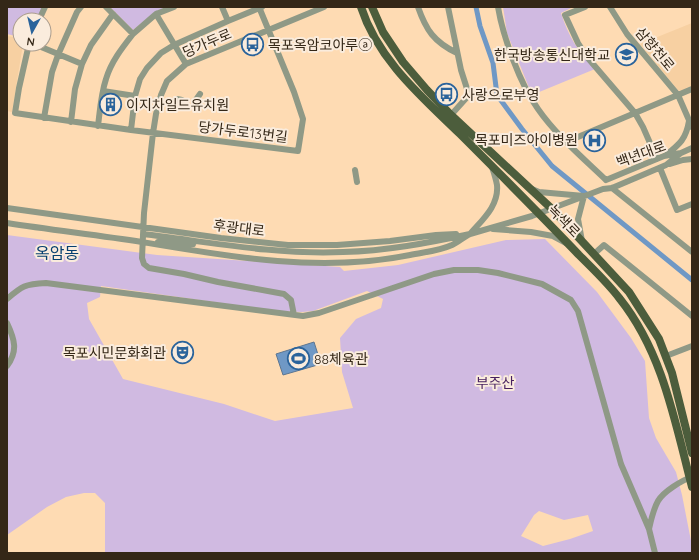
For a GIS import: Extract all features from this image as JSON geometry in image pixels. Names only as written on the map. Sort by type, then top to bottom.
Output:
[{"type":"main road","name":"녹색로","points":[[361,7],[374,38],[394,67],[423,98],[539,213],[620,299],[648,342],[662,374],[691,477],[692,487]]},
{"type":"main road","name":"녹색로","points":[[372,7],[383,32],[403,62],[451,115],[530,188],[555,208],[582,241],[629,292],[659,339],[666,356],[672,373],[692,453]]},
{"type":"street","points":[[44,118],[47,93],[58,55],[77,12],[81,7]]},
{"type":"street","points":[[106,7],[133,34]]},
{"type":"street","points":[[98,126],[105,81],[113,62],[133,34],[156,14],[174,7]]},
{"type":"street","points":[[222,7],[228,21]]},
{"type":"street","points":[[131,130],[135,96],[140,79],[146,68],[161,53],[174,45],[260,7],[269,30]]},
{"type":"street","name":"당가두로","points":[[294,315],[291,300],[284,294],[149,268],[144,264],[142,258],[144,213],[156,114],[161,95],[167,81],[186,64],[324,7]]},
{"type":"street","points":[[418,7],[422,20],[432,36],[440,44],[456,53]]},
{"type":"street","points":[[448,7],[456,53],[464,82],[470,95],[451,115]]},
{"type":"street","points":[[498,7],[508,44],[528,95],[539,111],[566,142],[606,180],[603,189]]},
{"type":"street","points":[[585,7],[565,15],[570,28],[587,57],[635,113],[657,159]]},
{"type":"street","name":"삼향천로","points":[[610,7],[627,34],[678,95],[692,127]]},
{"type":"street","points":[[71,122],[75,89],[82,64],[91,45],[113,14]]},
{"type":"street","points":[[156,14],[186,64]]},
{"type":"street","name":"당가두로13번길","points":[[153,134],[298,151],[303,119],[294,92],[269,30]]},
{"type":"street","points":[[27,52],[18,91],[15,113],[153,134]]},
{"type":"street","points":[[51,52],[82,64]]},
{"type":"street","points":[[566,142],[692,89]]},
{"type":"street","points":[[103,91],[135,96]]},
{"type":"street","points":[[195,101],[200,94]]},
{"type":"street","points":[[171,106],[177,99],[182,100]]},
{"type":"street","points":[[664,156],[679,145],[684,139],[691,122]]},
{"type":"street","points":[[681,153],[692,148]]},
{"type":"street","name":"백년대로","points":[[606,180],[664,156],[681,153]]},
{"type":"street","name":"백년대로","points":[[584,196],[603,189],[612,188],[663,167],[681,153]]},
{"type":"street","points":[[692,159],[683,160],[663,167],[678,210],[692,204]]},
{"type":"street","points":[[470,234],[492,208],[497,195],[497,184],[492,166]]},
{"type":"street","points":[[355,170],[357,182]]},
{"type":"street","points":[[530,188],[539,192],[584,196],[579,213],[582,241]]},
{"type":"street","points":[[612,188],[692,252]]},
{"type":"street","name":"후광대로","points":[[143,234],[252,248],[298,252],[343,252],[390,248],[470,234],[555,208],[584,196]]},
{"type":"street","name":"후광대로","points":[[7,208],[144,228],[288,245],[337,245],[390,241],[436,235],[470,234]]},
{"type":"street","name":"후광대로","points":[[7,223],[143,242],[204,245],[256,252],[303,256],[338,256],[390,252],[450,242],[470,234]]},
{"type":"street","points":[[488,229],[532,232],[552,236],[571,246]]},
{"type":"street","points":[[594,254],[604,245],[692,316]]},
{"type":"street","points":[[7,299],[20,288],[30,284],[46,283],[302,316],[319,313],[434,274],[454,270],[478,270],[498,273],[542,284],[559,292],[571,300],[578,310],[621,464],[649,529],[655,553]]},
{"type":"street","points":[[7,324],[14,344],[14,351],[7,366]]},
{"type":"street","points":[[666,356],[692,346]]},
{"type":"street","points":[[649,529],[653,512],[658,500],[673,487],[691,477]]},
{"type":"shaded area","points":[[692,23],[692,87],[682,91],[678,90],[640,44]]},
{"type":"shaded area","points":[[7,36],[12,37],[12,52],[22,52],[12,112],[7,111]]},
{"type":"green space","points":[[7,7],[43,7],[40,12],[12,12],[12,35],[7,34]]},
{"type":"green space","points":[[110,7],[166,7],[155,12],[133,30]]},
{"type":"green space","points":[[503,7],[573,7],[561,13],[570,36],[579,50],[595,69],[532,95],[507,33]]},
{"type":"green space","name":"부주산","points":[[7,235],[157,255],[340,267],[344,271],[398,265],[506,240],[545,239],[597,292],[631,338],[645,361],[649,418],[656,438],[676,472],[682,495],[692,553],[105,553],[105,503],[95,493],[84,493],[66,497],[47,507],[7,535]],"holes":[[[101,286],[278,311],[313,311],[367,291],[383,299],[381,308],[356,319],[340,338],[342,372],[353,408],[275,421],[224,404],[123,379],[89,319],[87,303],[100,297]],[[539,511],[564,520],[588,515],[593,531],[543,546],[521,536],[534,515]]]},
{"type":"water","name":"88체육관","points":[[314,342],[321,364],[283,375],[276,354]]},
{"type":"waterway","points":[[476,7],[480,26],[493,63],[497,95],[522,129],[552,166],[692,280]]},
{"type":"place","name":"목포옥암코아루ⓐ","points":[[252,45]]},
{"type":"place","name":"한국방송통신대학교","points":[[626,55]]},
{"type":"place","name":"사랑으로부영","points":[[446,95]]},
{"type":"place","name":"이지차일드유치원","points":[[110,105]]},
{"type":"place","name":"목포미즈아이병원","points":[[594,140]]},
{"type":"place","name":"목포시민문화회관","points":[[182,353]]},
{"type":"place","name":"88체육관","points":[[298,359]]},
{"type":"district","name":"옥암동","points":[[57,253]]}]
